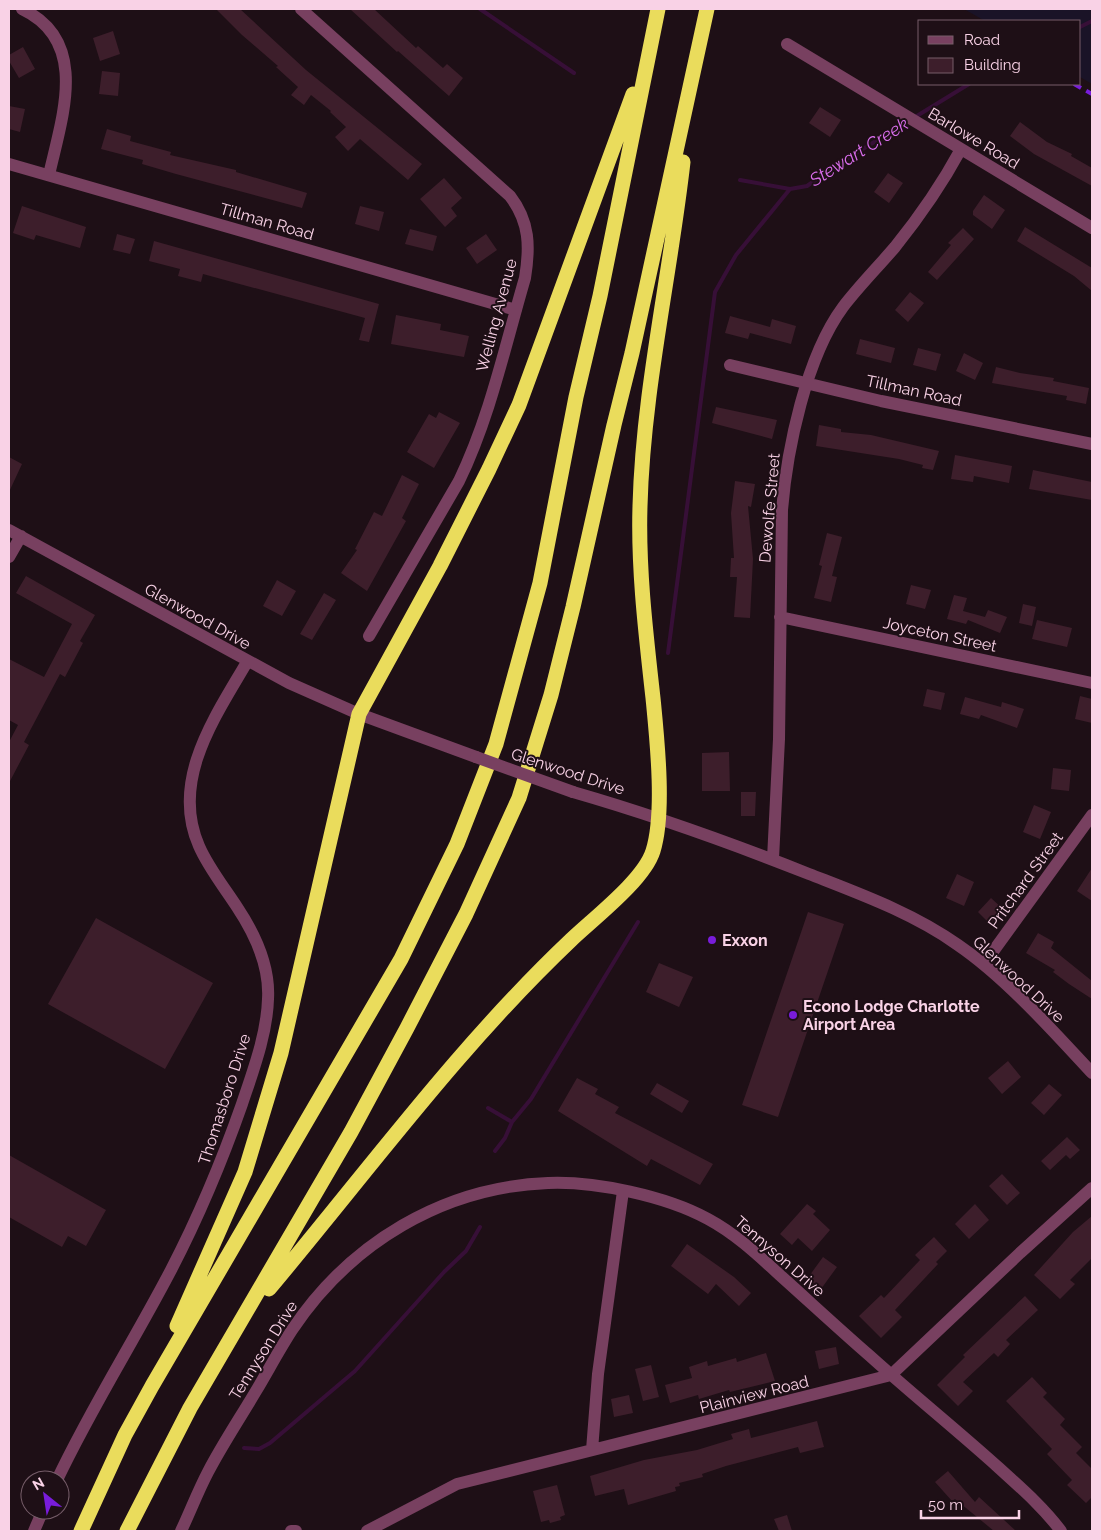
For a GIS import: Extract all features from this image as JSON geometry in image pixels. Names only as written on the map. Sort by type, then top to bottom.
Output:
[{"type":"highway","points":[[81,1531],[126,1435],[152,1386],[401,959],[457,844],[496,744],[540,583],[576,397],[600,296],[658,9]]},
{"type":"highway","points":[[127,1531],[190,1408],[351,1132],[407,1028],[466,914],[519,798],[551,695],[573,607],[611,435],[632,353],[707,9]]},
{"type":"highway","points":[[152,1386],[245,1172],[281,1053],[359,714],[440,566],[490,469],[519,404],[652,38]]},
{"type":"highway","points":[[240,1324],[476,1037],[548,962],[644,871],[654,850],[658,818],[656,731],[646,618],[640,507],[651,388],[684,151],[684,116]]},
{"type":"street","points":[[22,9],[38,18],[51,30],[61,45],[66,60],[67,76],[61,120],[49,175]]},
{"type":"street","name":"Welling Avenue","points":[[301,9],[510,196],[519,208],[528,235],[529,257],[516,310],[483,425],[470,458],[459,481],[369,636]]},
{"type":"street","name":"Barlowe Road","points":[[787,44],[1092,228]]},
{"type":"street","name":"Dewolfe Street","points":[[773,859],[779,739],[780,617],[785,476],[798,414],[827,333],[842,308],[929,202],[961,149]]},
{"type":"street","name":"Tillman Road","points":[[9,164],[516,310]]},
{"type":"street","name":"Tillman Road","points":[[730,365],[808,382],[881,401],[1092,444]]},
{"type":"street","name":"Glenwood Drive","points":[[9,530],[289,684],[359,714],[434,742],[573,792],[658,818],[773,859],[873,899],[939,932],[984,964],[1092,1072]]},
{"type":"street","points":[[9,557],[20,536]]},
{"type":"street","name":"Joyceton Street","points":[[780,617],[1092,683]]},
{"type":"street","name":"Thomasboro Drive","points":[[61,1470],[170,1272],[210,1188],[249,1082],[263,1031],[268,999],[266,971],[254,934],[200,848],[189,806],[192,771],[199,751],[246,662]]},
{"type":"street","name":"Pritchard Street","points":[[984,964],[1092,815]]},
{"type":"street","name":"Tennyson Drive","points":[[181,1531],[208,1472],[292,1329],[315,1299],[360,1254],[420,1215],[451,1201],[498,1188],[560,1182],[623,1190],[685,1209],[724,1229],[751,1249],[891,1375],[1030,1495],[1061,1531]]},
{"type":"street","name":"Plainview Road","points":[[366,1531],[457,1484],[891,1375],[1092,1188]]},
{"type":"street","points":[[592,1450],[598,1374],[623,1190]]},
{"type":"shaded area","points":[[964,9],[1092,9],[1092,84],[1081,78],[1081,20],[983,20]]},
{"type":"building","points":[[216,9],[240,9],[306,70],[422,164],[408,180],[360,139],[348,151],[335,137],[346,127],[331,111],[311,95],[304,105],[291,95],[298,87]]},
{"type":"building","points":[[350,9],[374,9],[416,48],[418,46],[443,68],[447,64],[463,78],[449,96]]},
{"type":"building","points":[[113,31],[120,54],[100,61],[93,38]]},
{"type":"building","points":[[23,47],[35,69],[19,78],[9,61],[9,55]]},
{"type":"building","points":[[102,71],[120,73],[118,96],[99,94]]},
{"type":"building","points":[[9,106],[25,109],[20,132],[9,129]]},
{"type":"building","points":[[820,107],[841,120],[830,137],[809,123]]},
{"type":"building","points":[[1020,122],[1047,142],[1072,154],[1071,156],[1092,168],[1092,186],[1034,154],[1010,136]]},
{"type":"building","points":[[107,129],[131,136],[130,141],[171,152],[170,155],[236,170],[236,172],[307,193],[302,208],[176,174],[142,164],[143,160],[101,149]]},
{"type":"building","points":[[888,173],[903,183],[889,203],[874,192]]},
{"type":"building","points":[[444,178],[462,198],[451,208],[457,216],[445,227],[420,199]]},
{"type":"building","points":[[984,195],[1005,210],[992,229],[973,215],[973,211]]},
{"type":"building","points":[[22,206],[86,227],[80,248],[36,235],[34,240],[13,233]]},
{"type":"building","points":[[360,206],[384,212],[379,231],[355,224]]},
{"type":"building","points":[[1025,227],[1092,268],[1092,291],[1074,276],[1017,241]]},
{"type":"building","points":[[963,228],[974,239],[937,280],[928,272],[951,245],[948,243]]},
{"type":"building","points":[[410,229],[437,236],[433,251],[405,244]]},
{"type":"building","points":[[117,234],[135,239],[130,254],[113,250]]},
{"type":"building","points":[[486,234],[497,250],[477,264],[466,248]]},
{"type":"building","points":[[154,241],[379,304],[369,342],[359,340],[365,318],[203,274],[201,282],[178,276],[180,269],[149,261]]},
{"type":"building","points":[[910,292],[924,303],[908,322],[895,310]]},
{"type":"building","points":[[396,315],[441,324],[440,330],[469,336],[464,357],[391,344]]},
{"type":"building","points":[[730,316],[770,327],[772,319],[796,326],[791,344],[750,333],[748,339],[725,333]]},
{"type":"building","points":[[860,339],[895,348],[891,363],[856,354]]},
{"type":"building","points":[[918,348],[941,354],[936,371],[913,365]]},
{"type":"building","points":[[964,353],[983,363],[975,380],[956,371]]},
{"type":"building","points":[[996,367],[1054,378],[1053,381],[1089,388],[1086,404],[1066,400],[1067,396],[992,383]]},
{"type":"building","points":[[716,407],[777,420],[772,439],[712,423]]},
{"type":"building","points":[[439,412],[460,423],[434,468],[407,452],[429,414],[436,418]]},
{"type":"building","points":[[819,425],[841,429],[841,432],[871,435],[939,451],[933,470],[922,468],[923,465],[899,459],[816,446]]},
{"type":"building","points":[[955,455],[1012,466],[1009,483],[974,476],[973,482],[951,479]]},
{"type":"building","points":[[9,457],[22,464],[9,492]]},
{"type":"building","points":[[1033,470],[1092,482],[1092,500],[1029,489]]},
{"type":"building","points":[[402,475],[419,484],[402,518],[406,521],[367,591],[341,573],[357,550],[355,549],[374,512],[382,516]]},
{"type":"building","points":[[735,481],[755,484],[751,507],[748,506],[753,559],[750,618],[734,617],[737,577],[730,577],[731,558],[734,558],[731,513]]},
{"type":"building","points":[[827,533],[842,537],[832,576],[837,577],[831,602],[814,598],[822,566],[819,565]]},
{"type":"building","points":[[26,576],[95,615],[80,641],[83,643],[65,677],[60,674],[24,742],[29,745],[9,783],[9,742],[18,725],[9,720],[9,659],[44,677],[72,624],[16,593]]},
{"type":"building","points":[[277,580],[296,591],[282,616],[263,606]]},
{"type":"building","points":[[911,585],[931,590],[925,609],[906,604]]},
{"type":"building","points":[[324,593],[336,600],[312,640],[300,634]]},
{"type":"building","points":[[954,595],[967,598],[963,611],[985,617],[988,610],[1007,617],[1000,633],[968,620],[966,624],[947,619]]},
{"type":"building","points":[[1023,604],[1036,607],[1032,626],[1019,623]]},
{"type":"building","points":[[1037,620],[1072,628],[1067,647],[1032,639]]},
{"type":"building","points":[[927,689],[945,693],[941,710],[923,706]]},
{"type":"building","points":[[1080,696],[1092,699],[1092,723],[1075,719]]},
{"type":"building","points":[[965,697],[1001,707],[1002,702],[1024,709],[1017,728],[981,715],[979,719],[960,714]]},
{"type":"building","points":[[729,752],[730,791],[702,791],[702,753]]},
{"type":"building","points":[[1053,768],[1071,770],[1069,791],[1051,789]]},
{"type":"building","points":[[741,792],[756,792],[755,816],[741,816]]},
{"type":"building","points":[[1034,805],[1051,812],[1040,839],[1023,832]]},
{"type":"building","points":[[1092,868],[1092,901],[1077,891]]},
{"type":"building","points":[[957,874],[974,882],[964,906],[946,898]]},
{"type":"building","points":[[991,898],[1004,910],[990,924],[978,912]]},
{"type":"building","name":"Econo Lodge Charlotte Airport Area","points":[[808,912],[844,924],[778,1117],[742,1105]]},
{"type":"building","points":[[96,918],[213,983],[165,1069],[48,1004]]},
{"type":"building","points":[[1038,933],[1054,942],[1051,948],[1092,981],[1092,999],[1053,972],[1055,970],[1026,953]]},
{"type":"building","points":[[659,963],[693,977],[679,1007],[646,992]]},
{"type":"building","points":[[1008,1061],[1021,1077],[1002,1094],[988,1078]]},
{"type":"building","points":[[577,1078],[598,1089],[595,1094],[619,1107],[615,1113],[713,1164],[700,1185],[651,1159],[647,1166],[558,1111]]},
{"type":"building","points":[[657,1083],[689,1101],[682,1113],[650,1094]]},
{"type":"building","points":[[1049,1084],[1062,1095],[1044,1115],[1031,1103]]},
{"type":"building","points":[[1067,1137],[1080,1150],[1070,1159],[1066,1155],[1050,1170],[1041,1161]]},
{"type":"building","points":[[9,1155],[106,1210],[86,1246],[68,1236],[62,1247],[9,1217]]},
{"type":"building","points":[[1002,1174],[1020,1193],[1007,1205],[989,1186]]},
{"type":"building","points":[[807,1204],[816,1211],[813,1214],[830,1230],[812,1251],[798,1238],[792,1245],[780,1234]]},
{"type":"building","points":[[975,1204],[989,1220],[969,1239],[955,1224]]},
{"type":"building","points":[[1092,1216],[1092,1258],[1070,1280],[1075,1284],[1060,1299],[1034,1275],[1073,1232]]},
{"type":"building","points":[[934,1237],[947,1251],[936,1262],[938,1264],[895,1310],[902,1317],[881,1338],[859,1316],[881,1295],[884,1298],[920,1260],[915,1255]]},
{"type":"building","points":[[687,1244],[734,1277],[751,1293],[739,1306],[716,1284],[708,1294],[671,1266]]},
{"type":"building","points":[[823,1257],[837,1267],[821,1289],[807,1279]]},
{"type":"building","points":[[1025,1296],[1038,1310],[1006,1340],[1010,1344],[998,1357],[994,1353],[963,1382],[973,1391],[958,1406],[937,1385],[965,1357],[963,1355]]},
{"type":"building","points":[[836,1347],[839,1364],[819,1369],[815,1351]]},
{"type":"building","points":[[766,1353],[775,1381],[730,1392],[729,1390],[699,1399],[698,1395],[670,1403],[665,1385],[692,1378],[689,1367],[707,1361],[708,1366],[736,1358],[737,1362]]},
{"type":"building","points":[[651,1365],[659,1397],[643,1401],[635,1369]]},
{"type":"building","points":[[1032,1377],[1047,1393],[1043,1397],[1065,1419],[1060,1425],[1082,1447],[1076,1453],[1092,1469],[1092,1497],[1086,1503],[1067,1485],[1072,1480],[1047,1454],[1052,1449],[1006,1401]]},
{"type":"building","points":[[629,1395],[633,1413],[614,1417],[611,1399]]},
{"type":"building","points":[[817,1421],[824,1447],[800,1453],[798,1447],[726,1466],[702,1474],[703,1477],[679,1483],[680,1486],[675,1487],[676,1491],[628,1505],[624,1489],[595,1496],[590,1476],[644,1460],[697,1450],[733,1439],[731,1434],[749,1429],[751,1438]]},
{"type":"building","points":[[948,1471],[975,1502],[979,1497],[1016,1531],[994,1531],[955,1499],[952,1501],[935,1482]]},
{"type":"building","points":[[557,1485],[565,1515],[560,1517],[561,1520],[550,1523],[549,1520],[541,1522],[533,1491]]},
{"type":"building","points":[[787,1515],[792,1531],[779,1531],[774,1519]]},
{"type":"waterway","name":"Stewart Creek","points":[[480,9],[574,73]]},
{"type":"waterway","name":"Stewart Creek","points":[[1081,26],[1092,21]]},
{"type":"waterway","name":"Stewart Creek","points":[[740,180],[790,189],[807,186],[840,163],[967,85]]},
{"type":"waterway","points":[[668,653],[715,292],[736,255],[790,189]]},
{"type":"waterway","points":[[495,1151],[505,1138],[512,1122],[531,1099],[638,922]]},
{"type":"waterway","points":[[488,1108],[512,1122]]},
{"type":"waterway","points":[[244,1448],[259,1449],[270,1443],[355,1371],[444,1272],[466,1251],[480,1227]]},
{"type":"railway","points":[[1076,85],[1092,94]]},
{"type":"place","name":"Exxon","points":[[712,940]]},
{"type":"place","name":"Econo Lodge Charlotte Airport Area","points":[[793,1015]]}]
